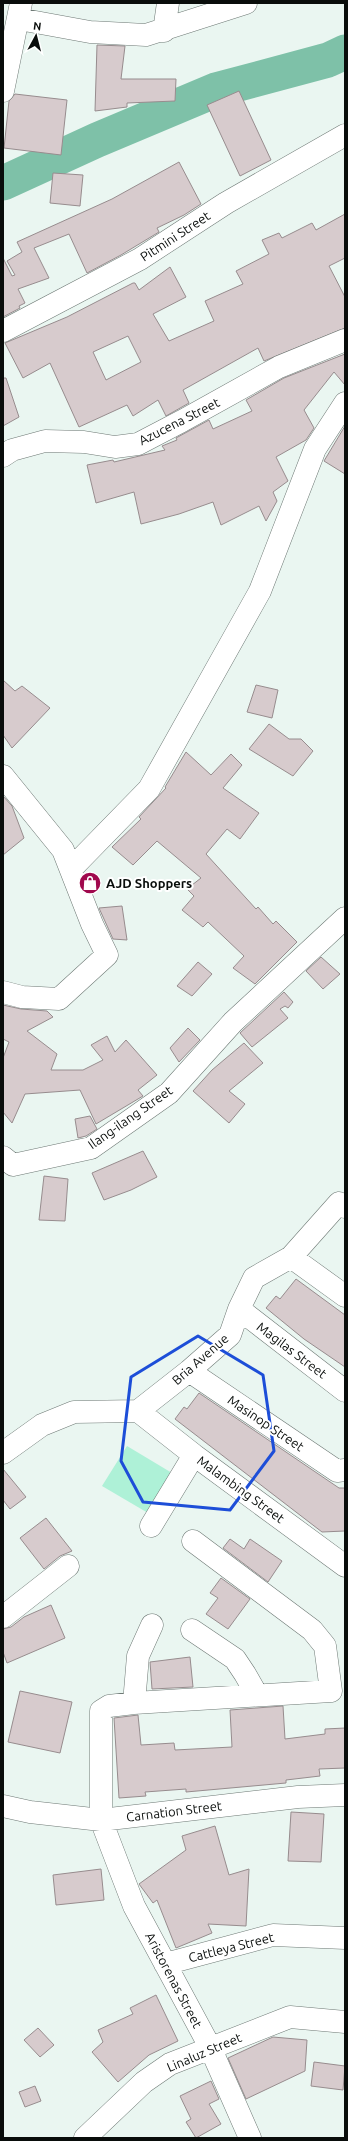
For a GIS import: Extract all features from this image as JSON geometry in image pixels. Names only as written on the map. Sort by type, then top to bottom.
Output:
[{"type":"street","points":[[164,30],[168,3]]},
{"type":"street","points":[[3,91],[20,11],[90,32],[146,35],[246,3]]},
{"type":"street","name":"Pitmini Street","points":[[3,332],[140,259],[226,202],[345,135]]},
{"type":"street","name":"Azucena Street","points":[[3,456],[12,450],[46,441],[84,442],[114,447],[138,444],[280,367],[345,340]]},
{"type":"street","points":[[71,870],[149,789],[260,591],[315,449],[345,403]]},
{"type":"street","points":[[3,776],[63,850],[92,924],[107,955],[59,999],[22,996],[3,992]]},
{"type":"street","name":"Ilang-ilang Street","points":[[3,1157],[12,1165],[91,1148],[169,1093],[233,1022],[345,918]]},
{"type":"street","name":"Bria Avenue","points":[[138,1411],[189,1371],[230,1335],[239,1309],[254,1278],[291,1257],[339,1203],[345,1207]]},
{"type":"street","points":[[291,1257],[345,1296]]},
{"type":"street","name":"Magilas Street","points":[[239,1309],[345,1391]]},
{"type":"street","name":"Masinop Street","points":[[189,1371],[337,1470],[345,1470]]},
{"type":"street","points":[[5,1451],[42,1425],[74,1412],[138,1411]]},
{"type":"street","name":"Malambing Street","points":[[138,1411],[194,1455],[335,1550],[345,1566]]},
{"type":"street","points":[[151,1526],[194,1455]]},
{"type":"street","points":[[101,1820],[101,1711],[109,1706],[134,1703],[331,1691],[325,1646],[312,1630],[193,1541]]},
{"type":"street","points":[[3,1617],[68,1566]]},
{"type":"street","points":[[134,1703],[138,1656],[152,1625]]},
{"type":"street","points":[[192,1630],[235,1659],[257,1695]]},
{"type":"street","name":"Carnation Street","points":[[3,1806],[30,1812],[101,1820],[298,1797],[345,1795]]},
{"type":"street","name":"Aristorenas Street","points":[[101,1820],[134,1906],[210,2047],[250,2138]]},
{"type":"street","name":"Cattleya Street","points":[[166,1964],[273,1935],[345,1938]]},
{"type":"street","name":"Linaluz Street","points":[[85,2138],[144,2082],[170,2064],[210,2047],[290,2017],[345,2022]]},
{"type":"highlighted area","points":[[198,1336],[263,1375],[274,1451],[230,1510],[143,1502],[121,1461],[131,1377]]},
{"type":"green space","points":[[127,1446],[172,1473],[148,1513],[102,1486]]},
{"type":"building","points":[[97,45],[125,46],[121,79],[176,79],[175,101],[127,103],[127,107],[95,111]]},
{"type":"building","points":[[239,91],[271,160],[240,176],[207,105]]},
{"type":"building","points":[[15,94],[67,100],[61,155],[4,148],[9,101]]},
{"type":"building","points":[[179,162],[201,204],[184,215],[157,228],[159,232],[87,273],[69,234],[34,248],[49,278],[18,289],[25,303],[19,306],[20,308],[3,317],[3,258],[12,276],[15,275],[7,261],[22,252],[17,242],[112,199]]},
{"type":"building","points":[[53,173],[83,175],[80,206],[50,203]]},
{"type":"building","points":[[345,214],[345,258],[329,266],[345,297],[345,328],[264,361],[258,348],[183,390],[189,403],[166,416],[158,400],[133,416],[127,405],[79,427],[50,363],[23,378],[5,343],[67,317],[133,283],[135,283],[139,290],[170,267],[186,297],[153,314],[169,341],[214,321],[205,301],[243,284],[236,271],[269,254],[262,240],[279,233],[282,238],[312,223],[316,230]],"holes":[[[128,336],[141,362],[106,380],[93,352]]]},
{"type":"building","points":[[345,354],[345,385],[334,372],[304,410],[314,428],[306,440],[276,457],[288,481],[273,492],[277,501],[266,521],[259,506],[221,525],[213,502],[179,514],[141,524],[134,492],[96,503],[87,465],[113,460],[114,462],[165,450],[162,446],[177,440],[176,438],[209,420],[213,429],[252,411],[246,400],[284,378]]},
{"type":"building","points":[[3,378],[6,378],[19,417],[3,426]]},
{"type":"building","points":[[345,426],[345,474],[324,461]]},
{"type":"building","points":[[3,680],[15,691],[22,686],[50,708],[12,748],[3,735]]},
{"type":"building","points":[[256,685],[278,690],[272,718],[247,712]]},
{"type":"building","points":[[269,724],[289,739],[301,739],[313,751],[293,776],[249,749]]},
{"type":"building","points":[[186,752],[211,775],[231,754],[242,765],[223,788],[259,813],[240,839],[227,829],[206,854],[256,909],[258,907],[273,924],[276,921],[297,942],[255,984],[233,968],[244,956],[208,922],[203,927],[182,910],[194,896],[187,889],[201,878],[157,841],[133,865],[112,847],[141,819],[139,817],[166,788],[165,787]]},
{"type":"building","points":[[3,796],[12,806],[24,838],[3,855]]},
{"type":"building","points":[[122,906],[127,940],[113,939],[99,908]]},
{"type":"building","points":[[321,957],[340,974],[323,989],[306,971]]},
{"type":"building","points":[[198,962],[212,974],[192,996],[177,986]]},
{"type":"building","points":[[284,992],[293,1002],[288,1008],[285,1006],[280,1009],[288,1018],[252,1047],[240,1033]]},
{"type":"building","points":[[3,1005],[21,1009],[47,1011],[53,1017],[27,1031],[57,1054],[51,1070],[83,1070],[103,1060],[91,1045],[107,1036],[115,1052],[126,1040],[157,1075],[138,1090],[143,1096],[96,1124],[80,1090],[25,1094],[12,1123],[3,1112],[3,1058],[9,1042],[3,1039]]},
{"type":"building","points":[[188,1028],[200,1040],[179,1062],[170,1048]]},
{"type":"building","points":[[244,1043],[263,1063],[229,1091],[245,1104],[229,1123],[193,1091],[212,1070]]},
{"type":"building","points":[[90,1116],[97,1129],[86,1136],[78,1138],[75,1119]]},
{"type":"building","points":[[143,1151],[157,1177],[131,1190],[104,1200],[92,1173]]},
{"type":"building","points":[[44,1176],[68,1179],[65,1221],[39,1220]]},
{"type":"building","points":[[296,1279],[345,1315],[345,1367],[304,1339],[266,1308],[276,1296],[280,1299]]},
{"type":"building","points":[[199,1393],[339,1488],[345,1488],[345,1531],[322,1532],[175,1419],[184,1407],[187,1409]]},
{"type":"building","points":[[3,1469],[26,1497],[10,1509],[3,1500]]},
{"type":"building","points":[[46,1518],[72,1551],[60,1556],[44,1569],[20,1538]]},
{"type":"building","points":[[230,1539],[244,1549],[250,1539],[282,1561],[268,1582],[223,1548]]},
{"type":"building","points":[[221,1578],[250,1599],[228,1629],[206,1614],[218,1598],[210,1593]]},
{"type":"building","points":[[51,1605],[65,1638],[7,1663],[3,1652],[3,1629],[11,1627],[24,1617]]},
{"type":"building","points":[[190,1657],[193,1687],[152,1689],[150,1662]]},
{"type":"building","points":[[20,1691],[72,1702],[60,1753],[8,1742]]},
{"type":"building","points":[[283,1706],[285,1739],[325,1734],[325,1729],[345,1728],[345,1768],[319,1769],[320,1776],[286,1780],[286,1783],[186,1792],[186,1789],[145,1792],[146,1796],[119,1798],[114,1718],[138,1715],[141,1745],[174,1743],[175,1750],[232,1747],[230,1710]]},
{"type":"building","points":[[291,1812],[324,1814],[321,1862],[288,1861]]},
{"type":"building","points":[[215,1826],[229,1875],[249,1869],[246,1926],[208,1924],[212,1933],[176,1948],[157,1900],[153,1903],[139,1884],[186,1850],[182,1836]]},
{"type":"building","points":[[101,1869],[104,1900],[56,1905],[53,1875]]},
{"type":"building","points":[[156,1995],[178,2041],[149,2055],[118,2082],[92,2052],[103,2042],[98,2030],[133,2014],[130,2008]]},
{"type":"building","points":[[38,2028],[54,2045],[40,2057],[24,2040]]},
{"type":"building","points":[[273,2037],[307,2040],[305,2071],[246,2099],[228,2058]]},
{"type":"building","points":[[314,2062],[345,2066],[343,2090],[311,2086]]},
{"type":"building","points":[[211,2081],[219,2099],[209,2104],[221,2124],[196,2138],[186,2122],[191,2119],[180,2096]]},
{"type":"building","points":[[35,2086],[41,2101],[25,2107],[19,2092]]},
{"type":"waterway","points":[[3,183],[97,140],[216,90],[328,60],[345,52]]},
{"type":"place","name":"AJD Shoppers","points":[[90,883]]}]
